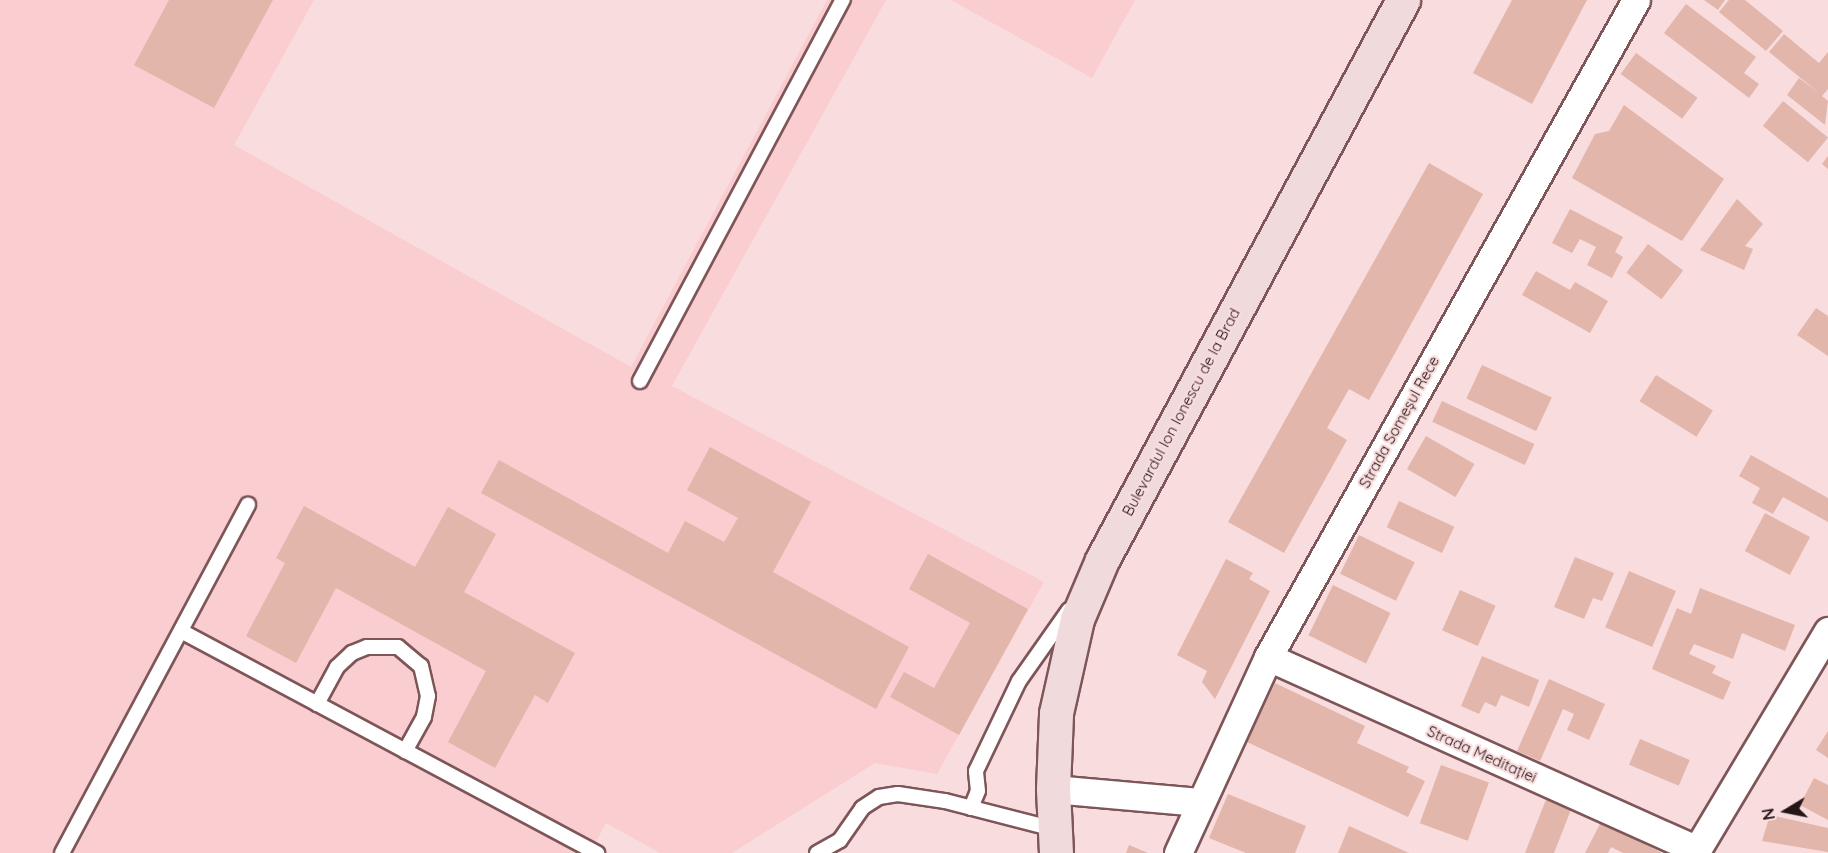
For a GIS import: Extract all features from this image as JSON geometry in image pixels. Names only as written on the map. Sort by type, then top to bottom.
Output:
[{"type":"main road","name":"Bulevardul Ion Ionescu de la Brad","points":[[1056,841],[1053,789],[1056,713],[1077,619],[1102,560],[1403,0]]},
{"type":"street","name":"Strada Someșul Rece","points":[[1178,853],[1199,802],[1268,657],[1636,0]]},
{"type":"street","points":[[1696,851],[1828,631]]},
{"type":"street","name":"Strada Meditației","points":[[1268,657],[1696,851]]},
{"type":"street","points":[[1053,789],[1199,802]]},
{"type":"lane","points":[[640,381],[843,0]]},
{"type":"lane","points":[[62,853],[248,504]]},
{"type":"lane","points":[[970,808],[978,791],[976,771],[1019,681],[1102,560]]},
{"type":"lane","points":[[181,630],[597,853]]},
{"type":"lane","points":[[317,704],[337,667],[352,653],[374,646],[398,647],[421,666],[428,696],[424,717],[405,751]]},
{"type":"lane","points":[[817,853],[840,840],[862,808],[879,797],[898,794],[970,808],[1056,841]]},
{"type":"shaded area","points":[[0,0],[314,0],[234,145],[631,367],[827,0],[886,0],[672,386],[1044,582],[937,774],[875,763],[732,853],[660,853],[606,823],[590,853],[0,853]]},
{"type":"shaded area","points":[[951,0],[1135,0],[1092,78]]},
{"type":"building","points":[[169,0],[273,0],[214,108],[134,65]]},
{"type":"building","points":[[1512,0],[1587,0],[1532,104],[1473,73]]},
{"type":"building","points":[[1704,0],[1725,0],[1718,10]]},
{"type":"building","points":[[1729,0],[1745,0],[1783,31],[1766,51],[1719,12]]},
{"type":"building","points":[[1686,4],[1756,57],[1744,73],[1759,84],[1749,98],[1664,33]]},
{"type":"building","points":[[1784,34],[1819,63],[1828,52],[1828,89],[1822,96],[1828,101],[1825,125],[1787,95],[1799,78],[1819,93],[1769,52]]},
{"type":"building","points":[[1636,53],[1697,98],[1682,119],[1621,74]]},
{"type":"building","points":[[1783,101],[1828,137],[1808,162],[1763,126]]},
{"type":"building","points":[[1624,105],[1724,179],[1682,241],[1572,178],[1595,134],[1609,131]]},
{"type":"building","points":[[1828,156],[1828,169],[1822,164]]},
{"type":"building","points":[[1429,163],[1483,194],[1369,400],[1349,389],[1327,428],[1347,440],[1284,553],[1228,522]]},
{"type":"building","points":[[1737,199],[1763,224],[1745,246],[1753,249],[1744,270],[1700,250]]},
{"type":"building","points":[[1570,209],[1623,237],[1615,252],[1623,257],[1612,278],[1587,265],[1596,247],[1580,239],[1572,253],[1552,243]]},
{"type":"building","points":[[1648,244],[1683,270],[1661,299],[1626,273]]},
{"type":"building","points":[[1536,271],[1570,290],[1575,282],[1608,301],[1590,333],[1522,295]]},
{"type":"building","points":[[1816,308],[1828,316],[1828,356],[1797,335]]},
{"type":"building","points":[[1482,365],[1552,398],[1536,431],[1466,399]]},
{"type":"building","points":[[1656,375],[1713,411],[1696,437],[1640,401]]},
{"type":"building","points":[[1442,401],[1534,444],[1525,465],[1432,422]]},
{"type":"building","points":[[1426,436],[1474,464],[1455,497],[1407,469]]},
{"type":"building","points":[[710,447],[811,502],[773,572],[909,647],[876,709],[481,493],[499,460],[668,553],[685,521],[724,542],[738,518],[687,490]]},
{"type":"building","points":[[1751,455],[1828,498],[1828,522],[1783,497],[1773,514],[1752,503],[1760,488],[1739,476]]},
{"type":"building","points":[[1399,501],[1454,527],[1442,553],[1387,527]]},
{"type":"building","points":[[304,506],[415,567],[448,507],[496,534],[464,592],[575,653],[548,703],[535,695],[495,768],[448,742],[486,671],[336,588],[296,663],[246,636],[285,563],[276,558]]},
{"type":"building","points":[[1765,513],[1810,537],[1790,575],[1745,551]]},
{"type":"building","points":[[1359,535],[1415,562],[1396,601],[1340,574]]},
{"type":"building","points":[[928,554],[1028,609],[959,735],[890,697],[904,672],[934,688],[970,623],[909,589]]},
{"type":"building","points":[[1575,557],[1614,573],[1602,601],[1593,598],[1584,619],[1554,607]]},
{"type":"building","points":[[1226,559],[1253,573],[1249,579],[1270,591],[1215,699],[1202,682],[1207,671],[1177,655]]},
{"type":"building","points":[[1629,571],[1676,591],[1652,647],[1605,627]]},
{"type":"building","points":[[1333,585],[1391,613],[1366,663],[1308,635]]},
{"type":"building","points":[[1700,588],[1795,625],[1785,651],[1742,633],[1733,659],[1694,644],[1689,654],[1716,666],[1712,673],[1731,682],[1723,700],[1652,669],[1677,608],[1691,614]]},
{"type":"building","points":[[1460,590],[1496,606],[1478,646],[1442,630]]},
{"type":"building","points":[[1482,656],[1539,680],[1529,707],[1501,695],[1496,707],[1485,702],[1479,714],[1461,706]]},
{"type":"building","points":[[1549,679],[1605,704],[1589,740],[1567,730],[1574,714],[1563,709],[1540,761],[1517,751]]},
{"type":"building","points":[[1275,683],[1365,726],[1357,743],[1409,767],[1406,772],[1425,781],[1408,817],[1247,742]]},
{"type":"building","points":[[1828,731],[1828,758],[1816,750]]},
{"type":"building","points":[[1640,739],[1690,760],[1679,786],[1629,765]]},
{"type":"building","points":[[1441,765],[1489,782],[1468,841],[1420,823]]},
{"type":"building","points":[[1814,778],[1828,785],[1828,820],[1800,805]]},
{"type":"building","points":[[1549,792],[1574,802],[1554,853],[1525,853]]},
{"type":"building","points":[[1228,794],[1306,826],[1295,853],[1246,853],[1209,838]]},
{"type":"building","points":[[1770,815],[1828,828],[1828,852],[1762,841]]},
{"type":"building","points":[[1601,822],[1662,853],[1623,853],[1611,847],[1608,853],[1585,853]]},
{"type":"building","points":[[1349,826],[1409,853],[1338,853]]},
{"type":"building","points":[[1129,845],[1148,853],[1126,853]]}]
